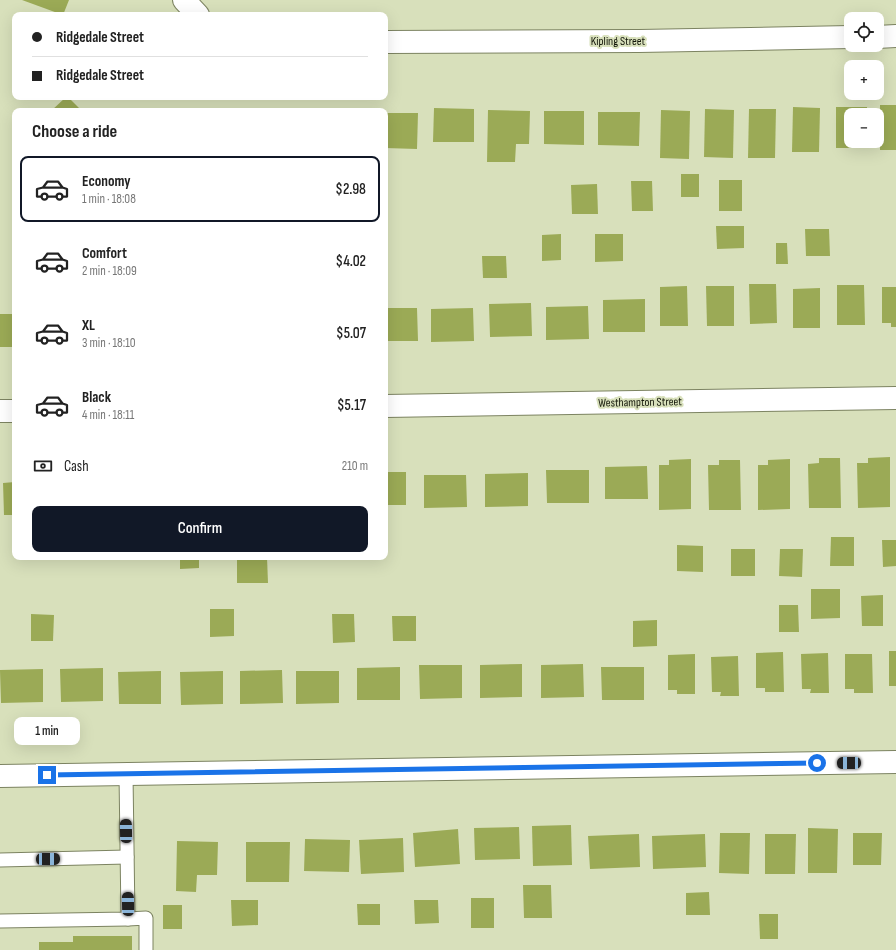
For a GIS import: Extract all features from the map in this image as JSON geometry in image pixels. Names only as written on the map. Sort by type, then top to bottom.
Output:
[{"type":"street","points":[[184,0],[195,12]]},
{"type":"street","points":[[884,37],[896,36]]},
{"type":"street","name":"Kipling Street","points":[[388,42],[639,41],[844,37]]},
{"type":"street","name":"Westhampton Street","points":[[388,406],[896,398]]},
{"type":"street","points":[[0,412],[12,411]]},
{"type":"street","points":[[0,776],[896,762]]},
{"type":"lane","points":[[126,774],[128,919]]},
{"type":"lane","points":[[0,860],[127,857]]},
{"type":"lane","points":[[0,922],[146,918],[146,950]]},
{"type":"building","points":[[22,0],[69,0],[64,12],[55,12]]},
{"type":"building","points":[[63,100],[71,100],[79,108],[54,108]]},
{"type":"building","points":[[880,105],[896,105],[896,150],[880,150],[880,148],[884,148],[884,108],[880,108]]},
{"type":"building","points":[[793,107],[820,108],[819,152],[792,152]]},
{"type":"building","points":[[836,107],[867,107],[844,108],[844,148],[836,148]]},
{"type":"building","points":[[434,108],[474,109],[474,142],[433,142]]},
{"type":"building","points":[[705,109],[734,110],[733,158],[704,157]]},
{"type":"building","points":[[749,109],[776,109],[775,158],[748,158]]},
{"type":"building","points":[[488,110],[530,111],[529,144],[516,144],[515,162],[487,162]]},
{"type":"building","points":[[661,110],[690,111],[689,159],[660,158]]},
{"type":"building","points":[[544,111],[584,111],[584,145],[544,144]]},
{"type":"building","points":[[598,112],[640,112],[639,146],[598,145]]},
{"type":"building","points":[[388,113],[418,113],[417,149],[388,148]]},
{"type":"building","points":[[681,174],[699,174],[699,197],[681,197]]},
{"type":"building","points":[[719,180],[742,180],[742,211],[719,211]]},
{"type":"building","points":[[631,181],[652,181],[653,211],[632,211]]},
{"type":"building","points":[[597,184],[598,214],[572,214],[571,185]]},
{"type":"building","points":[[716,226],[744,226],[744,248],[717,249]]},
{"type":"building","points":[[805,229],[829,229],[830,256],[806,256]]},
{"type":"building","points":[[561,234],[561,260],[542,261],[542,235]]},
{"type":"building","points":[[595,234],[623,234],[623,261],[595,262]]},
{"type":"building","points":[[776,243],[787,243],[788,264],[776,264]]},
{"type":"building","points":[[482,256],[506,256],[507,278],[483,278]]},
{"type":"building","points":[[749,284],[776,284],[777,323],[750,324]]},
{"type":"building","points":[[837,285],[864,285],[865,325],[837,325]]},
{"type":"building","points":[[687,286],[688,326],[660,326],[660,287]]},
{"type":"building","points":[[706,286],[734,286],[734,326],[707,326]]},
{"type":"building","points":[[882,287],[896,287],[896,327],[891,327],[891,323],[882,323]]},
{"type":"building","points":[[820,288],[820,328],[793,328],[793,289]]},
{"type":"building","points":[[645,299],[645,332],[603,332],[603,300]]},
{"type":"building","points":[[531,303],[532,336],[490,337],[489,304]]},
{"type":"building","points":[[588,306],[589,339],[546,340],[546,307]]},
{"type":"building","points":[[388,308],[417,308],[418,341],[388,341]]},
{"type":"building","points":[[473,308],[474,341],[431,342],[431,309]]},
{"type":"building","points":[[0,314],[12,314],[12,347],[0,347]]},
{"type":"building","points":[[890,457],[890,507],[858,508],[857,463],[868,463],[868,458]]},
{"type":"building","points":[[819,458],[840,458],[841,508],[809,508],[808,464],[819,463]]},
{"type":"building","points":[[691,459],[691,509],[659,510],[659,465],[669,465],[669,460]]},
{"type":"building","points":[[790,459],[790,509],[758,510],[758,465],[768,465],[768,460]]},
{"type":"building","points":[[719,460],[740,460],[741,510],[709,510],[708,465],[719,465]]},
{"type":"building","points":[[647,466],[648,499],[605,499],[605,467]]},
{"type":"building","points":[[546,470],[589,470],[589,503],[547,503]]},
{"type":"building","points":[[388,472],[406,472],[406,505],[388,505]]},
{"type":"building","points":[[528,473],[528,506],[485,507],[485,474]]},
{"type":"building","points":[[424,475],[466,475],[467,507],[424,508]]},
{"type":"building","points":[[12,482],[12,515],[4,515],[3,483]]},
{"type":"building","points":[[831,537],[854,537],[854,566],[830,566]]},
{"type":"building","points":[[882,540],[896,540],[896,566],[883,567]]},
{"type":"building","points":[[677,545],[703,546],[703,572],[677,571]]},
{"type":"building","points":[[731,549],[755,549],[755,576],[731,576]]},
{"type":"building","points":[[780,549],[803,549],[802,577],[779,576]]},
{"type":"building","points":[[180,560],[199,560],[199,568],[180,569]]},
{"type":"building","points":[[237,560],[267,560],[268,583],[237,583]]},
{"type":"building","points":[[811,589],[840,589],[840,618],[811,619]]},
{"type":"building","points":[[883,595],[883,626],[862,626],[861,596]]},
{"type":"building","points":[[779,605],[798,605],[799,632],[779,632]]},
{"type":"building","points":[[210,609],[234,609],[234,636],[210,637]]},
{"type":"building","points":[[31,614],[54,615],[53,641],[31,641]]},
{"type":"building","points":[[332,614],[354,614],[355,642],[333,643]]},
{"type":"building","points":[[392,616],[416,616],[416,641],[393,641]]},
{"type":"building","points":[[657,620],[657,646],[633,647],[633,621]]},
{"type":"building","points":[[889,651],[896,651],[896,686],[889,686]]},
{"type":"building","points":[[783,652],[784,692],[765,692],[765,688],[756,688],[756,653]]},
{"type":"building","points":[[828,653],[829,693],[810,693],[811,689],[802,689],[801,654]]},
{"type":"building","points":[[695,654],[695,694],[677,694],[677,690],[668,690],[668,655]]},
{"type":"building","points":[[845,654],[872,654],[873,693],[854,693],[854,689],[845,689]]},
{"type":"building","points":[[738,656],[739,696],[720,696],[721,692],[712,692],[711,657]]},
{"type":"building","points":[[522,664],[522,697],[480,698],[480,665]]},
{"type":"building","points":[[583,664],[584,697],[541,698],[541,665]]},
{"type":"building","points":[[419,665],[462,665],[462,698],[420,699]]},
{"type":"building","points":[[400,667],[400,700],[357,700],[357,668]]},
{"type":"building","points":[[601,667],[644,667],[644,700],[602,700]]},
{"type":"building","points":[[103,668],[103,701],[61,702],[60,669]]},
{"type":"building","points":[[43,669],[43,702],[1,703],[0,670]]},
{"type":"building","points":[[282,670],[283,703],[240,704],[240,671]]},
{"type":"building","points":[[161,671],[161,704],[119,704],[118,672]]},
{"type":"building","points":[[223,671],[223,704],[181,705],[180,672]]},
{"type":"building","points":[[296,671],[339,671],[339,703],[296,704]]},
{"type":"building","points":[[571,825],[572,865],[533,866],[532,826]]},
{"type":"building","points":[[519,827],[520,859],[475,860],[474,828]]},
{"type":"building","points":[[808,828],[838,829],[837,873],[808,873]]},
{"type":"building","points":[[458,829],[460,864],[415,867],[413,833]]},
{"type":"building","points":[[720,833],[750,833],[749,874],[719,873]]},
{"type":"building","points":[[853,833],[882,833],[881,865],[853,865]]},
{"type":"building","points":[[639,834],[640,867],[590,869],[588,836]]},
{"type":"building","points":[[705,834],[706,867],[653,869],[652,836]]},
{"type":"building","points":[[765,834],[796,834],[795,874],[765,874]]},
{"type":"building","points":[[403,838],[404,872],[361,874],[359,840]]},
{"type":"building","points":[[305,839],[350,840],[349,872],[304,871]]},
{"type":"building","points":[[177,841],[218,842],[217,875],[197,875],[196,892],[176,891]]},
{"type":"building","points":[[246,842],[290,842],[289,882],[246,882]]},
{"type":"building","points":[[523,885],[551,885],[552,918],[524,918]]},
{"type":"building","points":[[709,892],[710,915],[686,915],[686,893]]},
{"type":"building","points":[[471,898],[494,898],[494,928],[471,928]]},
{"type":"building","points":[[231,900],[258,900],[258,925],[232,926]]},
{"type":"building","points":[[414,900],[438,900],[439,923],[415,924]]},
{"type":"building","points":[[357,904],[380,904],[380,925],[358,925]]},
{"type":"building","points":[[163,905],[182,905],[182,929],[163,929]]},
{"type":"building","points":[[759,914],[778,914],[778,939],[760,939]]},
{"type":"building","points":[[73,936],[132,936],[132,950],[39,950],[39,942],[73,942]]},
{"type":"route","points":[[47,775],[817,763]]}]
